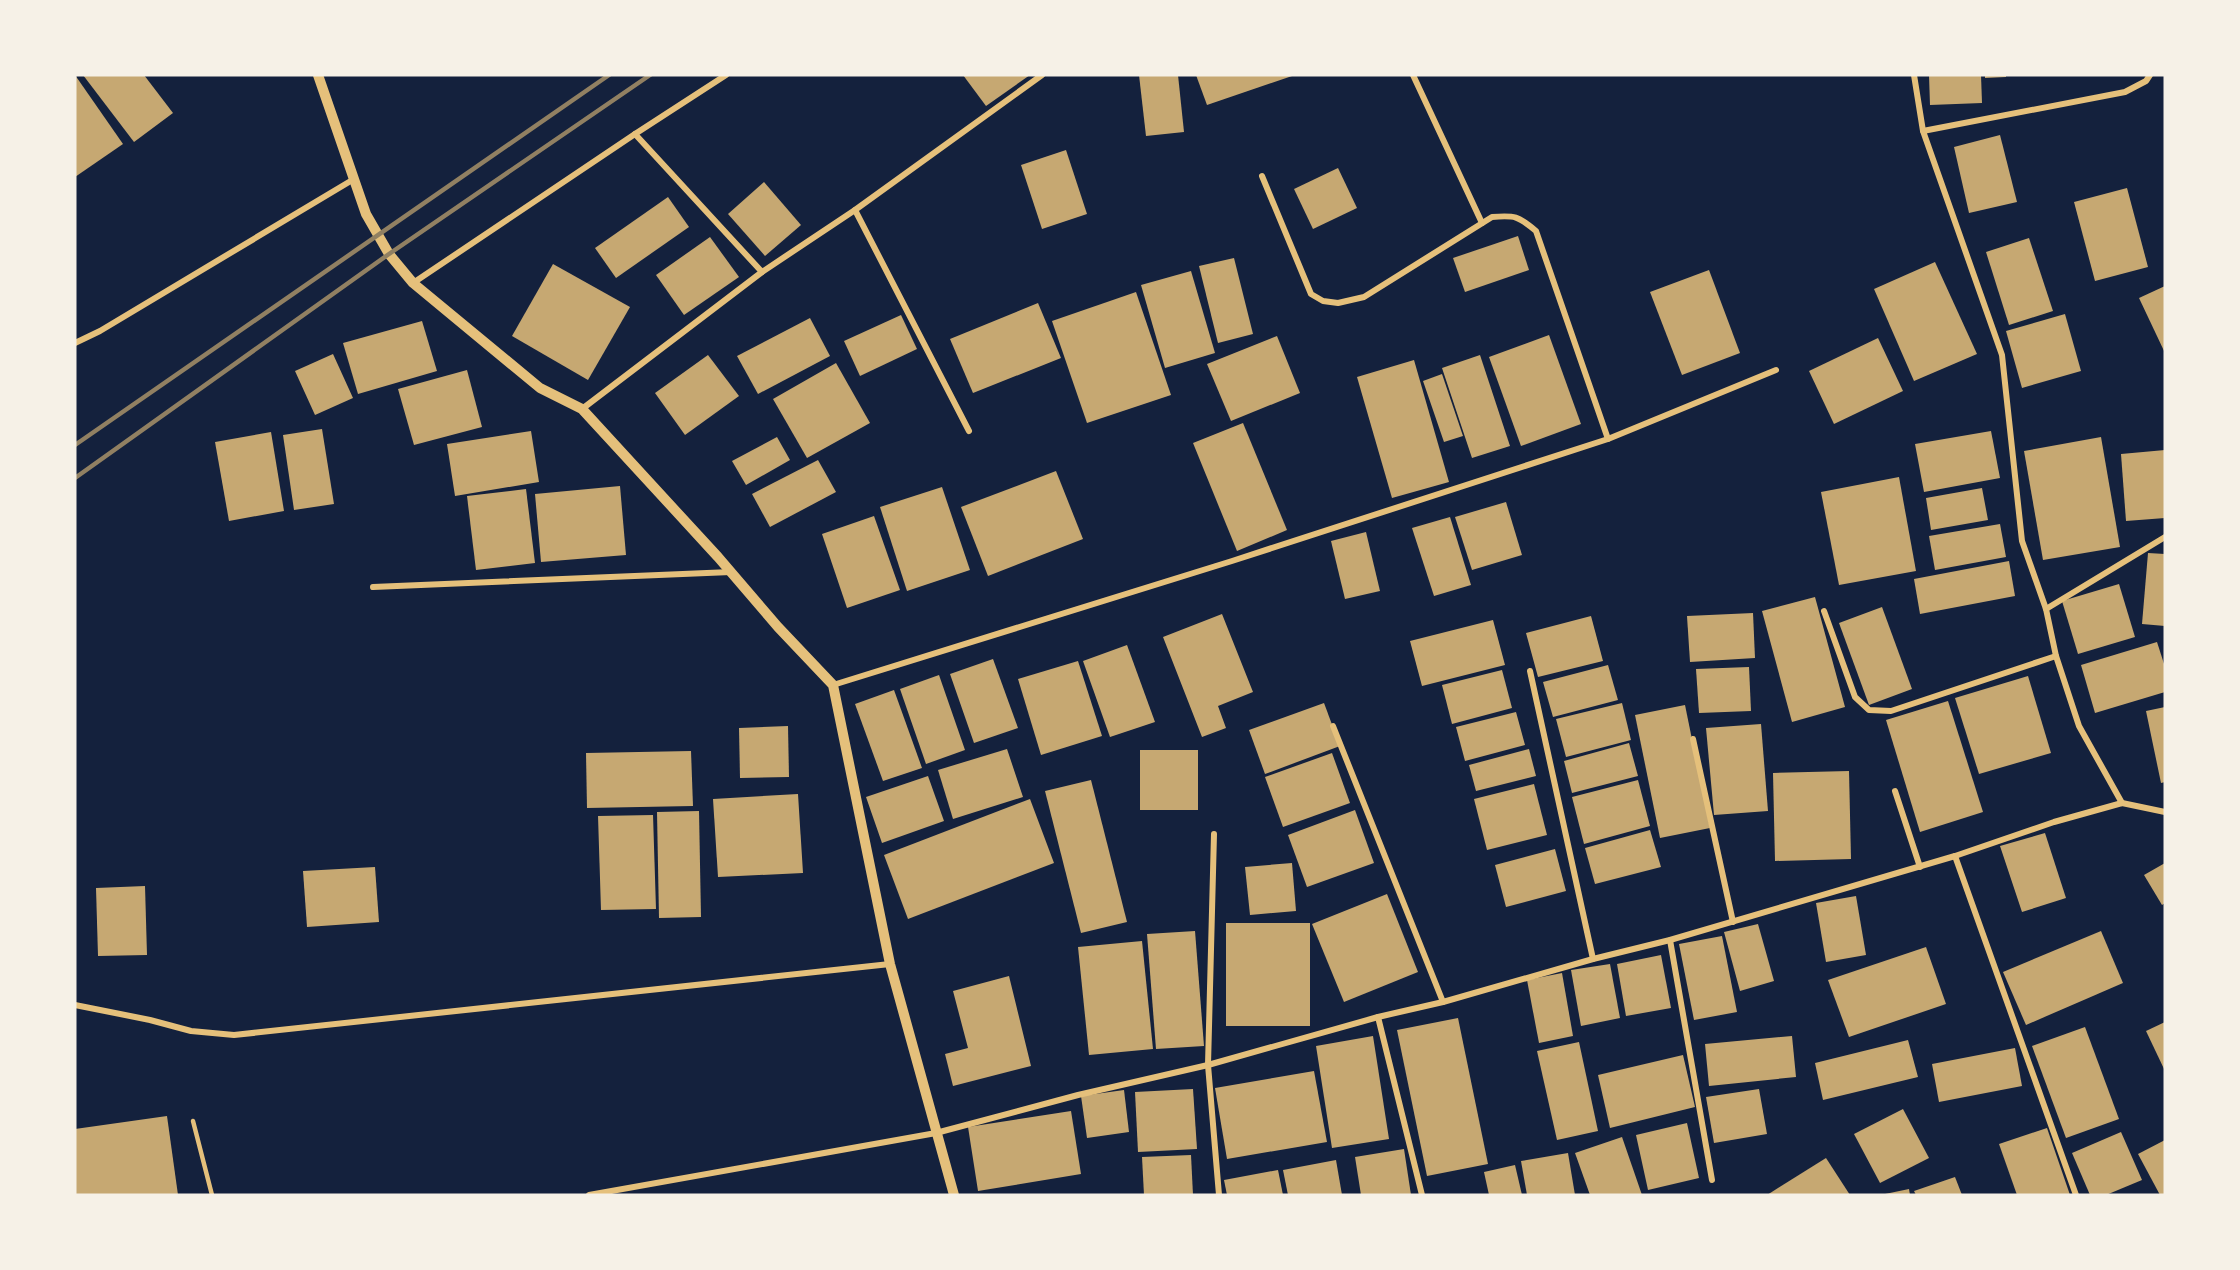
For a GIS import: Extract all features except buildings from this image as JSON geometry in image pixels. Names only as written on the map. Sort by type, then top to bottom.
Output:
[{"type":"street","points":[[318,75],[366,214],[389,254],[413,283],[540,388],[582,409],[833,685],[890,964],[954,1195]]},
{"type":"street","points":[[413,283],[726,75]]},
{"type":"street","points":[[582,409],[762,272],[855,210],[1042,75]]},
{"type":"street","points":[[1413,75],[1482,223]]},
{"type":"street","points":[[1914,75],[1923,131],[2002,355],[2022,540],[2046,609],[2056,656],[2079,726],[2122,803]]},
{"type":"street","points":[[1923,131],[2125,92],[2146,81],[2150,75]]},
{"type":"street","points":[[635,134],[762,272]]},
{"type":"street","points":[[1262,176],[1311,294],[1323,301],[1338,303],[1364,297],[1492,217],[1521,218],[1536,231],[1608,440]]},
{"type":"street","points":[[75,343],[100,331],[355,178]]},
{"type":"street","points":[[855,210],[969,431]]},
{"type":"street","points":[[833,685],[1232,561],[1608,440],[1776,370]]},
{"type":"street","points":[[2046,609],[2165,537]]},
{"type":"street","points":[[373,587],[731,572]]},
{"type":"street","points":[[1824,611],[1855,697],[1869,710],[1891,711],[2056,656]]},
{"type":"street","points":[[1530,671],[1593,959]]},
{"type":"street","points":[[1333,726],[1443,1002]]},
{"type":"street","points":[[1692,739],[1733,921]]},
{"type":"street","points":[[1895,791],[1920,867]]},
{"type":"street","points":[[589,1195],[936,1133],[1078,1095],[1208,1065],[1378,1017],[1443,1002],[1593,959],[1670,940],[1920,867],[2054,822],[2122,803],[2165,812]]},
{"type":"street","points":[[1214,834],[1208,1065],[1220,1195]]},
{"type":"street","points":[[1955,856],[2076,1195]]},
{"type":"street","points":[[1670,940],[1712,1180]]},
{"type":"street","points":[[75,1005],[191,1031],[234,1035],[890,964]]},
{"type":"street","points":[[1378,1017],[1422,1195]]},
{"type":"lane","points":[[193,1122],[212,1195]]},
{"type":"railway","points":[[75,445],[609,75]]},
{"type":"railway","points":[[75,478],[389,254],[650,75]]}]
